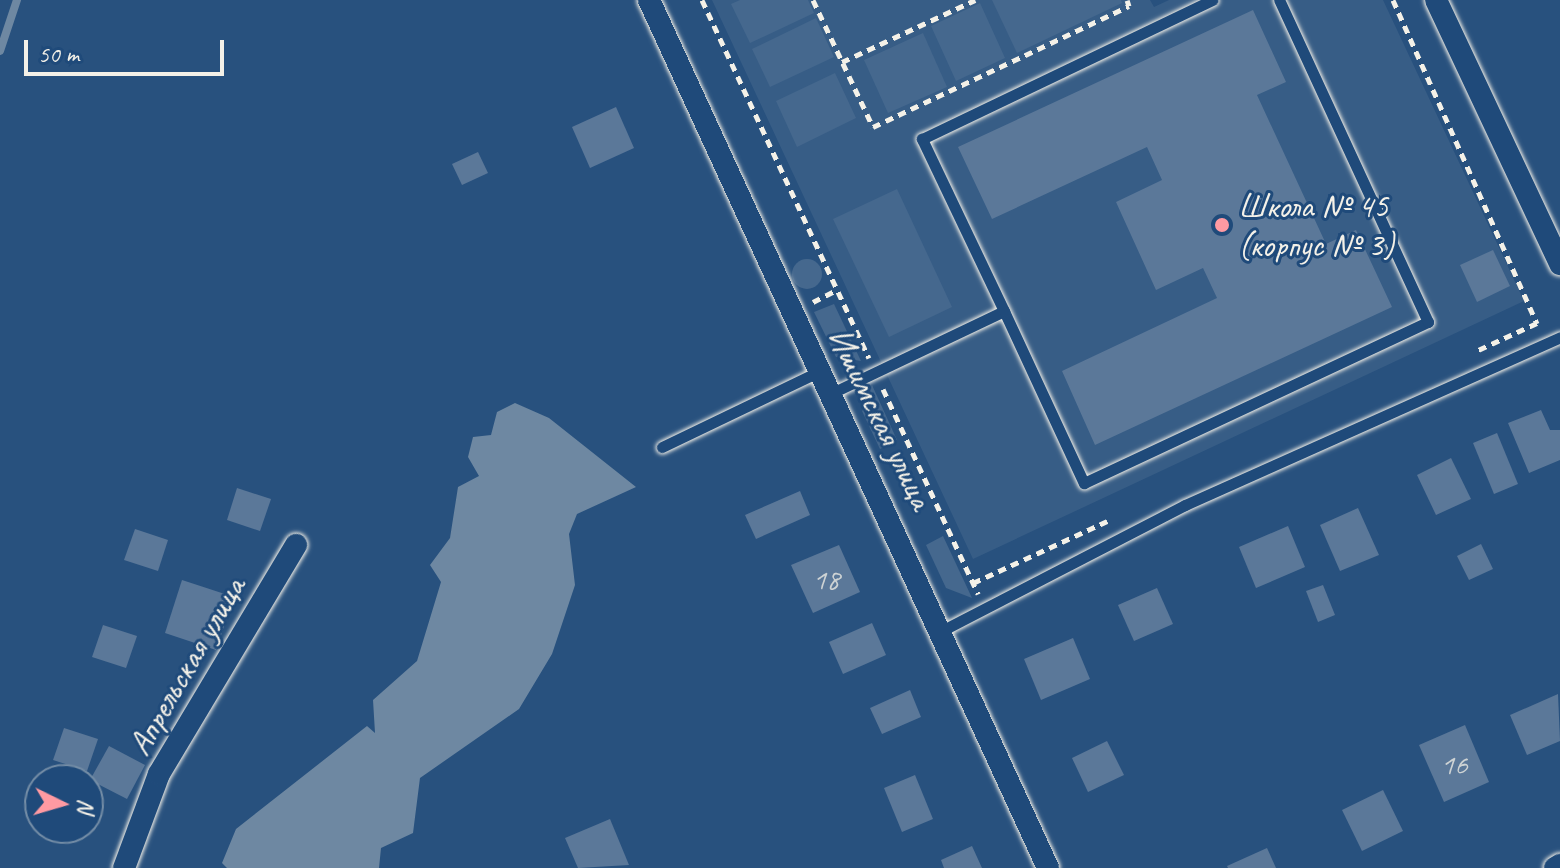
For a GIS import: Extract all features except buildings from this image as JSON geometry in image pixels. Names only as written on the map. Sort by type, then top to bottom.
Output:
[{"type":"street","name":"Ишимская улица","points":[[649,0],[834,392],[1048,868]]},
{"type":"street","points":[[1436,0],[1560,264]]},
{"type":"street","name":"Апрельская улица","points":[[124,868],[159,774],[296,545]]},
{"type":"lane","points":[[1212,0],[922,139],[1084,483],[1428,322],[1279,0]]},
{"type":"lane","points":[[834,392],[1004,311]]},
{"type":"lane","points":[[943,630],[1185,505],[1560,337]]},
{"type":"lane","points":[[662,447],[823,370]]},
{"type":"path","points":[[702,0],[985,610]]},
{"type":"path","points":[[813,0],[873,127],[1129,6],[1127,0]]},
{"type":"path","points":[[842,62],[975,0]]},
{"type":"shaded area","points":[[712,0],[1150,0],[1154,7],[1169,0],[1383,0],[1524,301],[973,559]]},
{"type":"shaded area","points":[[740,0],[808,0],[814,13],[750,43],[731,4]]},
{"type":"shaded area","points":[[992,0],[1121,0],[1122,3],[1017,53]]},
{"type":"shaded area","points":[[980,3],[1005,58],[956,81],[931,26]]},
{"type":"shaded area","points":[[816,18],[834,57],[770,87],[752,49]]},
{"type":"shaded area","points":[[923,33],[947,87],[888,113],[864,60]]},
{"type":"shaded area","points":[[835,73],[856,118],[797,147],[776,101]]},
{"type":"shaded area","points":[[897,189],[952,307],[889,337],[833,219]]},
{"type":"shaded area","points":[[807,259],[813,260],[821,268],[821,280],[813,288],[807,289],[801,288],[793,280],[792,274],[793,268],[801,260]]},
{"type":"shaded area","points":[[834,304],[861,361],[836,357],[814,312]]},
{"type":"shaded area","points":[[872,385],[897,440],[880,449],[862,411]]},
{"type":"shaded area","points":[[515,403],[549,418],[636,487],[577,514],[569,534],[575,585],[552,654],[519,709],[420,778],[413,833],[381,848],[379,868],[227,868],[222,863],[236,829],[367,726],[375,733],[373,700],[417,661],[441,582],[430,565],[450,538],[458,487],[479,476],[468,457],[473,437],[491,435],[497,412]]},
{"type":"shaded area","points":[[943,536],[972,598],[946,588],[926,545]]},
{"type":"waterway","points":[[0,51],[17,0]]},
{"type":"place","name":"Школа № 45 (корпус № 3)","points":[[1222,225]]}]
